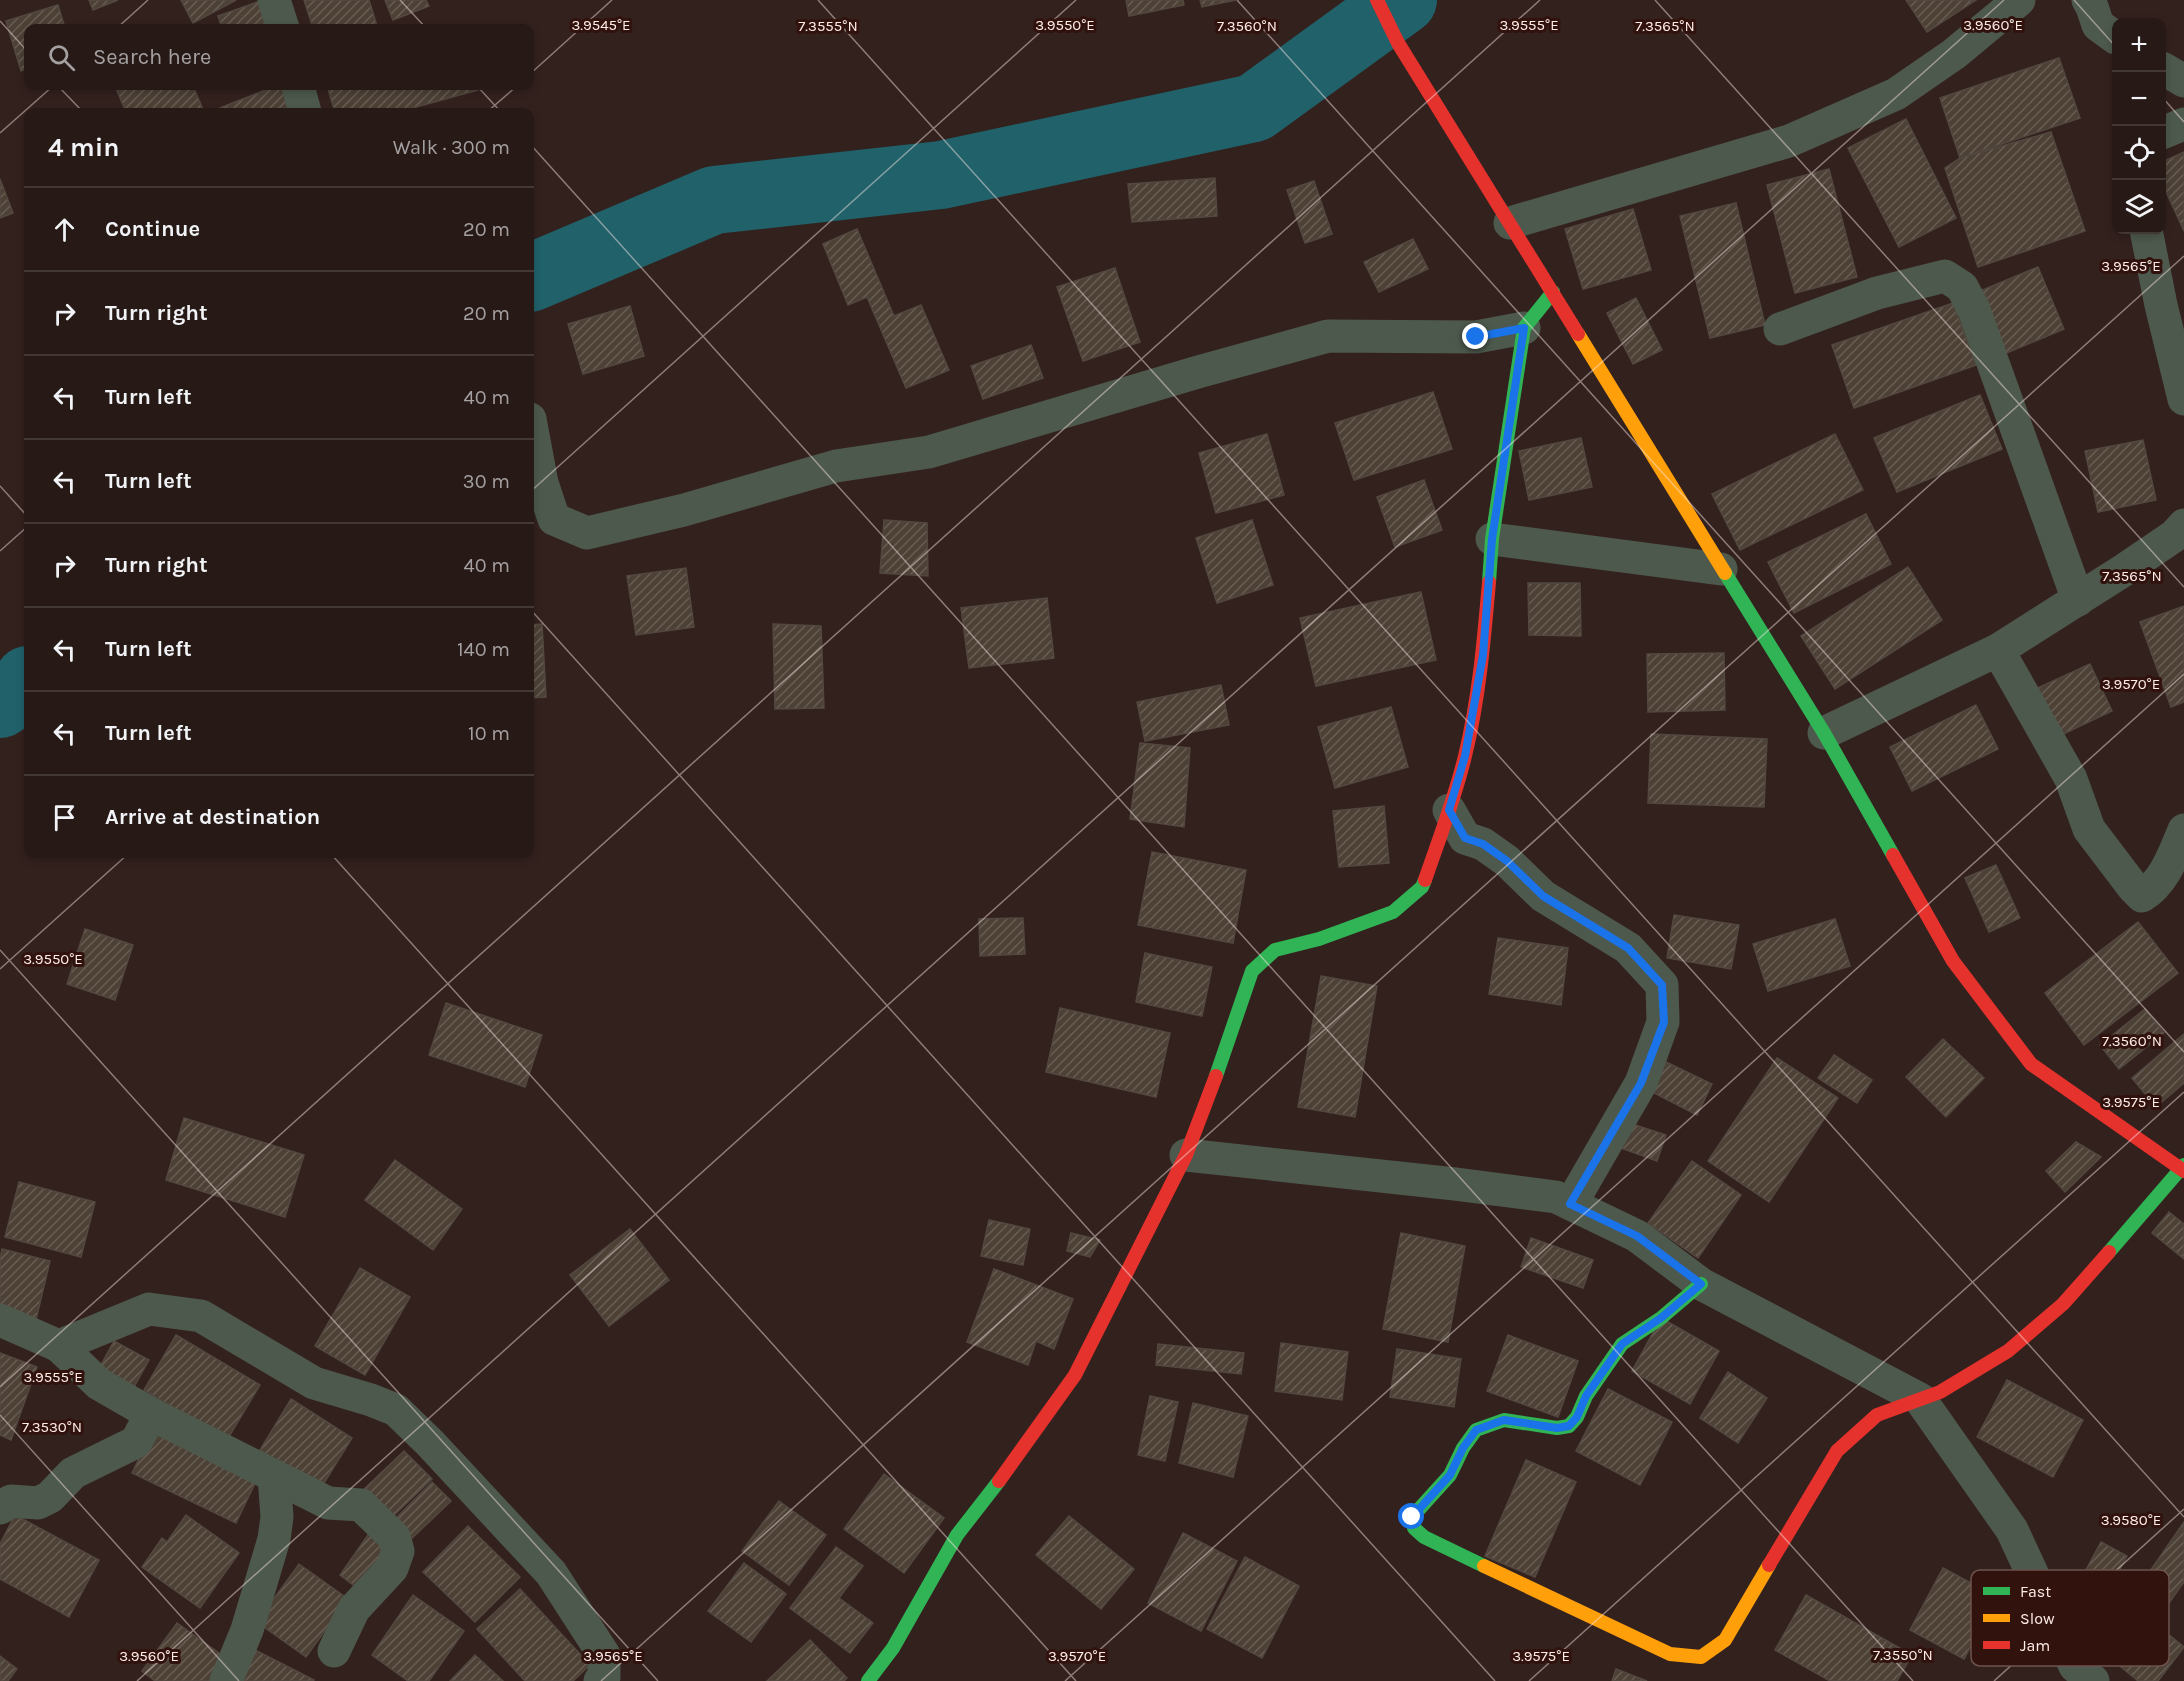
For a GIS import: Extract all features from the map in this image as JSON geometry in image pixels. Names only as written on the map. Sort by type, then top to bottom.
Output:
[{"type":"street","points":[[274,0],[282,24]]},
{"type":"street","points":[[1377,0],[1398,44],[1824,734],[1953,962],[2031,1064],[2183,1168],[2063,1304],[2008,1351],[1940,1392],[1877,1415],[1837,1450],[1725,1640],[1701,1657],[1670,1654],[1424,1537],[1414,1528],[1412,1517],[1450,1475],[1463,1448],[1476,1430],[1504,1420],[1557,1428],[1569,1426],[1577,1417],[1586,1396],[1622,1344],[1661,1318],[1701,1284]]},
{"type":"street","points":[[1510,223],[1789,141],[1896,94],[1954,54],[2019,0]]},
{"type":"street","points":[[2088,0],[2098,25],[2112,35]]},
{"type":"street","points":[[2166,70],[2184,81]]},
{"type":"street","points":[[299,90],[304,108]]},
{"type":"street","points":[[2166,131],[2184,124]]},
{"type":"street","points":[[2147,234],[2184,399]]},
{"type":"street","points":[[1780,329],[1877,293],[1945,276],[1962,287],[1974,310],[2078,600]]},
{"type":"street","points":[[868,1681],[893,1648],[957,1535],[987,1499],[1075,1375],[1186,1155],[1232,1033],[1252,971],[1275,950],[1319,939],[1393,912],[1422,887],[1465,756],[1483,655],[1492,539],[1524,328],[1553,292]]},
{"type":"street","points":[[534,440],[542,483],[554,519],[587,533],[684,510],[836,466],[929,452],[1328,336],[1476,337],[1524,328]]},
{"type":"street","points":[[1492,539],[1722,569]]},
{"type":"street","points":[[1824,734],[1998,650],[2181,539]]},
{"type":"street","points":[[1998,650],[2071,779],[2089,829],[2142,896],[2151,890],[2166,869],[2184,830]]},
{"type":"street","points":[[1449,810],[1465,838],[1483,844],[1507,861],[1543,896],[1628,948],[1662,985],[1664,1022],[1641,1083],[1570,1204]]},
{"type":"street","points":[[1186,1155],[1556,1197],[1637,1236],[1701,1284],[1920,1399],[2012,1530],[2031,1570]]},
{"type":"street","points":[[59,1346],[149,1309],[201,1316],[314,1383],[396,1410],[430,1443],[551,1574],[604,1655],[604,1677],[600,1681]]},
{"type":"street","points":[[0,1320],[59,1346],[99,1384],[151,1414],[328,1503],[361,1505],[394,1537],[398,1551],[392,1568],[354,1609],[334,1651]]},
{"type":"street","points":[[0,1508],[11,1501],[38,1503],[50,1497],[73,1473],[136,1442],[151,1414]]},
{"type":"street","points":[[226,1681],[247,1630],[274,1539],[277,1517],[274,1476]]},
{"type":"street","points":[[2075,1666],[2092,1681]]},
{"type":"building","points":[[89,0],[118,0],[93,10]]},
{"type":"building","points":[[181,0],[236,0],[193,23]]},
{"type":"building","points":[[263,0],[272,24],[221,24],[218,16]]},
{"type":"building","points":[[304,0],[369,0],[376,24],[312,24]]},
{"type":"building","points":[[385,0],[426,0],[429,6],[393,20]]},
{"type":"building","points":[[1126,0],[1183,0],[1184,5],[1129,16]]},
{"type":"building","points":[[1200,0],[1236,0],[1202,7]]},
{"type":"building","points":[[1906,0],[1976,0],[1927,32]]},
{"type":"building","points":[[58,5],[64,24],[24,24],[24,70],[21,71],[6,21]]},
{"type":"building","points":[[2059,58],[2080,118],[1960,158],[1940,98]]},
{"type":"building","points":[[117,90],[195,90],[202,108],[124,108]]},
{"type":"building","points":[[266,90],[284,90],[291,108],[220,108]]},
{"type":"building","points":[[328,90],[478,90],[413,108],[334,108]]},
{"type":"building","points":[[1906,119],[1956,218],[1899,247],[1848,148]]},
{"type":"building","points":[[2051,132],[2085,231],[1978,267],[1945,168],[1960,158]]},
{"type":"building","points":[[2184,152],[2184,231],[2166,192],[2166,160]]},
{"type":"building","points":[[1829,169],[1857,277],[1795,293],[1767,185]]},
{"type":"building","points":[[1215,178],[1217,216],[1132,222],[1128,184]]},
{"type":"building","points":[[0,179],[13,213],[0,218]]},
{"type":"building","points":[[1314,181],[1332,234],[1305,243],[1287,190]]},
{"type":"building","points":[[1736,203],[1765,325],[1710,338],[1680,216]]},
{"type":"building","points":[[1633,209],[1651,270],[1583,289],[1565,229]]},
{"type":"building","points":[[857,229],[894,316],[921,305],[949,370],[906,388],[867,297],[848,305],[823,244]]},
{"type":"building","points":[[1413,239],[1428,269],[1379,292],[1364,262]]},
{"type":"building","points":[[2038,267],[2064,329],[2004,354],[1978,292]]},
{"type":"building","points":[[1115,268],[1140,342],[1083,361],[1057,287]]},
{"type":"building","points":[[1636,298],[1662,350],[1633,364],[1607,313]]},
{"type":"building","points":[[1953,303],[1976,365],[1854,408],[1832,345]]},
{"type":"building","points":[[630,306],[644,356],[583,374],[568,324]]},
{"type":"building","points":[[1031,345],[1043,378],[983,399],[971,366]]},
{"type":"building","points":[[1433,392],[1452,449],[1354,480],[1335,423]]},
{"type":"building","points":[[1980,395],[2002,449],[1897,492],[1874,438]]},
{"type":"building","points":[[1267,434],[1284,495],[1216,513],[1199,453]]},
{"type":"building","points":[[1835,434],[1863,490],[1740,550],[1712,494]]},
{"type":"building","points":[[1581,438],[1592,487],[1529,500],[1519,451]]},
{"type":"building","points":[[2143,440],[2156,500],[2098,512],[2085,451]]},
{"type":"building","points":[[1424,480],[1442,530],[1395,547],[1377,497]]},
{"type":"building","points":[[1866,514],[1891,564],[1794,613],[1768,562]]},
{"type":"building","points":[[884,520],[927,523],[928,576],[880,573]]},
{"type":"building","points":[[1252,520],[1273,585],[1217,603],[1196,538]]},
{"type":"building","points":[[1908,567],[1942,620],[1835,689],[1801,636]]},
{"type":"building","points":[[686,568],[694,627],[636,635],[627,576]]},
{"type":"building","points":[[1528,583],[1580,583],[1581,636],[1529,635]]},
{"type":"building","points":[[1421,592],[1436,660],[1316,686],[1300,618]]},
{"type":"building","points":[[1047,598],[1054,658],[969,668],[961,608]]},
{"type":"building","points":[[2184,606],[2184,702],[2171,707],[2140,622]]},
{"type":"building","points":[[542,624],[546,697],[534,698],[534,625]]},
{"type":"building","points":[[773,624],[821,626],[824,708],[775,709]]},
{"type":"building","points":[[1724,653],[1725,710],[1648,712],[1647,654]]},
{"type":"building","points":[[2090,664],[2112,711],[2055,738],[2033,690]]},
{"type":"building","points":[[1221,685],[1229,725],[1145,741],[1137,702]]},
{"type":"building","points":[[1976,705],[1998,749],[1912,791],[1890,747]]},
{"type":"building","points":[[1391,707],[1408,767],[1335,788],[1318,727]]},
{"type":"building","points":[[1651,734],[1767,739],[1764,807],[1648,803]]},
{"type":"building","points":[[1140,743],[1190,748],[1184,827],[1130,819]]},
{"type":"building","points":[[1384,806],[1389,863],[1339,867],[1333,811]]},
{"type":"building","points":[[1152,852],[1246,870],[1233,943],[1138,925]]},
{"type":"building","points":[[1996,865],[2020,918],[1989,932],[1965,878]]},
{"type":"building","points":[[1674,915],[1739,925],[1731,969],[1667,958]]},
{"type":"building","points":[[1023,918],[1025,954],[980,956],[979,919]]},
{"type":"building","points":[[1835,919],[1850,966],[1768,991],[1753,944]]},
{"type":"building","points":[[2138,922],[2178,973],[2084,1045],[2045,993]]},
{"type":"building","points":[[85,929],[133,945],[115,1000],[67,984]]},
{"type":"building","points":[[1498,938],[1568,948],[1561,1005],[1489,994]]},
{"type":"building","points":[[1145,953],[1212,967],[1202,1016],[1136,1002]]},
{"type":"building","points":[[1321,976],[1377,986],[1355,1117],[1298,1107]]},
{"type":"building","points":[[446,1003],[542,1035],[525,1087],[429,1055]]},
{"type":"building","points":[[1060,1008],[1170,1033],[1156,1097],[1046,1072]]},
{"type":"building","points":[[2145,1009],[2164,1033],[2119,1069],[2100,1045]]},
{"type":"building","points":[[2184,1034],[2184,1083],[2156,1107],[2132,1078]]},
{"type":"building","points":[[1943,1039],[1984,1078],[1946,1117],[1906,1077]]},
{"type":"building","points":[[1834,1055],[1872,1080],[1857,1103],[1818,1078]]},
{"type":"building","points":[[1777,1058],[1838,1098],[1769,1202],[1708,1161]]},
{"type":"building","points":[[1664,1061],[1712,1084],[1697,1115],[1650,1091]]},
{"type":"building","points":[[184,1118],[304,1155],[285,1217],[166,1180]]},
{"type":"building","points":[[1629,1123],[1666,1135],[1657,1161],[1621,1148]]},
{"type":"building","points":[[2076,1142],[2101,1157],[2065,1192],[2046,1171]]},
{"type":"building","points":[[395,1160],[462,1209],[433,1250],[365,1200]]},
{"type":"building","points":[[1692,1161],[1741,1195],[1698,1258],[1648,1223]]},
{"type":"building","points":[[19,1182],[95,1202],[81,1257],[5,1237]]},
{"type":"building","points":[[2169,1212],[2184,1224],[2184,1259],[2152,1233]]},
{"type":"building","points":[[989,1220],[1030,1229],[1023,1265],[981,1256]]},
{"type":"building","points":[[630,1229],[669,1280],[609,1326],[570,1275]]},
{"type":"building","points":[[1071,1233],[1100,1240],[1090,1257],[1067,1251]]},
{"type":"building","points":[[1401,1233],[1465,1246],[1448,1342],[1383,1329]]},
{"type":"building","points":[[1531,1238],[1593,1260],[1583,1288],[1521,1267]]},
{"type":"building","points":[[2,1249],[50,1261],[35,1324],[0,1315]]},
{"type":"building","points":[[360,1268],[410,1297],[365,1375],[315,1346]]},
{"type":"building","points":[[994,1269],[1073,1299],[1054,1349],[1036,1341],[1028,1365],[967,1342]]},
{"type":"building","points":[[1661,1318],[1719,1351],[1690,1404],[1632,1371]]},
{"type":"building","points":[[176,1335],[260,1385],[227,1440],[144,1390]]},
{"type":"building","points":[[1508,1335],[1578,1361],[1558,1417],[1487,1391]]},
{"type":"building","points":[[114,1341],[149,1360],[130,1394],[96,1374]]},
{"type":"building","points":[[1281,1343],[1348,1352],[1342,1400],[1275,1391]]},
{"type":"building","points":[[1158,1344],[1244,1353],[1241,1374],[1156,1365]]},
{"type":"building","points":[[1397,1349],[1461,1359],[1454,1407],[1390,1397]]},
{"type":"building","points":[[0,1353],[37,1367],[11,1440],[0,1435]]},
{"type":"building","points":[[1728,1372],[1767,1398],[1738,1443],[1700,1418]]},
{"type":"building","points":[[2007,1380],[2083,1420],[2053,1477],[1977,1437]]},
{"type":"building","points":[[1608,1389],[1672,1422],[1640,1485],[1576,1451]]},
{"type":"building","points":[[1150,1396],[1178,1402],[1165,1461],[1138,1455]]},
{"type":"building","points":[[291,1399],[352,1438],[321,1488],[260,1450]]},
{"type":"building","points":[[1193,1403],[1248,1416],[1233,1477],[1179,1463]]},
{"type":"building","points":[[157,1422],[260,1473],[236,1523],[132,1473]]},
{"type":"building","points":[[404,1451],[432,1479],[388,1521],[361,1492]]},
{"type":"building","points":[[1526,1460],[1576,1482],[1535,1577],[1485,1556]]},
{"type":"building","points":[[884,1474],[944,1518],[904,1573],[844,1529]]},
{"type":"building","points":[[432,1482],[451,1501],[409,1541],[391,1523]]},
{"type":"building","points":[[779,1501],[826,1535],[789,1585],[742,1551]]},
{"type":"building","points":[[15,1515],[99,1560],[69,1617],[0,1579],[0,1544]]},
{"type":"building","points":[[186,1515],[239,1553],[200,1608],[142,1567],[162,1538],[167,1542]]},
{"type":"building","points":[[1069,1516],[1134,1569],[1101,1609],[1036,1555]]},
{"type":"building","points":[[2184,1522],[2184,1582],[2169,1603],[2169,1570],[2151,1570]]},
{"type":"building","points":[[468,1526],[520,1577],[475,1622],[423,1572]]},
{"type":"building","points":[[370,1532],[391,1546],[360,1590],[340,1575]]},
{"type":"building","points":[[1183,1533],[1237,1561],[1201,1631],[1148,1603]]},
{"type":"building","points":[[2101,1542],[2127,1556],[2119,1570],[2086,1570]]},
{"type":"building","points":[[836,1547],[863,1566],[839,1598],[873,1623],[850,1653],[790,1608]]},
{"type":"building","points":[[1245,1557],[1299,1586],[1262,1658],[1207,1629]]},
{"type":"building","points":[[744,1563],[786,1594],[751,1642],[708,1611]]},
{"type":"building","points":[[299,1564],[348,1599],[306,1657],[257,1622]]},
{"type":"building","points":[[1943,1568],[1971,1583],[1971,1646],[1964,1659],[1910,1630]]},
{"type":"building","points":[[520,1589],[590,1665],[573,1681],[525,1681],[477,1629]]},
{"type":"building","points":[[413,1595],[464,1631],[429,1681],[408,1681],[372,1655]]},
{"type":"building","points":[[1806,1595],[1912,1655],[1897,1681],[1830,1681],[1775,1650]]},
{"type":"building","points":[[177,1623],[226,1658],[209,1681],[155,1681],[142,1671]]},
{"type":"building","points":[[2169,1635],[2184,1647],[2158,1681],[2138,1681],[2120,1666],[2169,1666]]},
{"type":"building","points":[[810,1640],[847,1678],[844,1681],[767,1681]]},
{"type":"building","points":[[255,1650],[314,1680],[240,1681]]},
{"type":"building","points":[[475,1655],[503,1681],[450,1681]]},
{"type":"building","points":[[0,1656],[17,1669],[8,1681],[0,1681]]},
{"type":"building","points":[[1616,1669],[1647,1681],[1612,1681]]},
{"type":"waterway","points":[[534,276],[714,200],[941,175],[1254,108],[1403,0]]},
{"type":"waterway","points":[[0,704],[24,686]]},
{"type":"traffic: fast","points":[[1489,582],[1492,539],[1524,328],[1553,292]]},
{"type":"traffic: fast","points":[[1725,573],[1824,733],[1893,855]]},
{"type":"traffic: fast","points":[[1216,1076],[1252,971],[1275,950],[1319,939],[1393,912],[1422,887],[1425,880]]},
{"type":"traffic: fast","points":[[2109,1252],[2184,1165]]},
{"type":"traffic: fast","points":[[1484,1566],[1424,1537],[1414,1528],[1412,1517],[1450,1475],[1463,1448],[1476,1430],[1504,1420],[1557,1428],[1569,1426],[1577,1417],[1586,1396],[1622,1344],[1661,1318],[1701,1284]]},
{"type":"traffic: fast","points":[[868,1681],[893,1648],[957,1535],[999,1481]]},
{"type":"traffic: slow","points":[[1578,334],[1725,573]]},
{"type":"traffic: slow","points":[[1484,1566],[1670,1654],[1701,1657],[1725,1640],[1769,1565]]},
{"type":"traffic: jam","points":[[1377,0],[1398,43],[1578,334]]},
{"type":"traffic: jam","points":[[1425,880],[1456,787],[1470,735],[1489,582]]},
{"type":"traffic: jam","points":[[1893,855],[1953,961],[2031,1064],[2184,1171]]},
{"type":"traffic: jam","points":[[999,1481],[1075,1375],[1186,1155],[1216,1076]]},
{"type":"traffic: jam","points":[[1769,1565],[1837,1451],[1877,1415],[1940,1392],[2008,1351],[2063,1304],[2109,1252]]},
{"type":"route","points":[[1412,1517],[1450,1475],[1463,1448],[1476,1430],[1504,1420],[1557,1428],[1569,1426],[1577,1417],[1586,1396],[1622,1344],[1661,1318],[1701,1284],[1637,1236],[1570,1204],[1641,1083],[1664,1022],[1662,985],[1628,948],[1543,896],[1507,861],[1483,844],[1465,838],[1449,810],[1465,756],[1483,655],[1492,539],[1524,328],[1476,337]]}]
